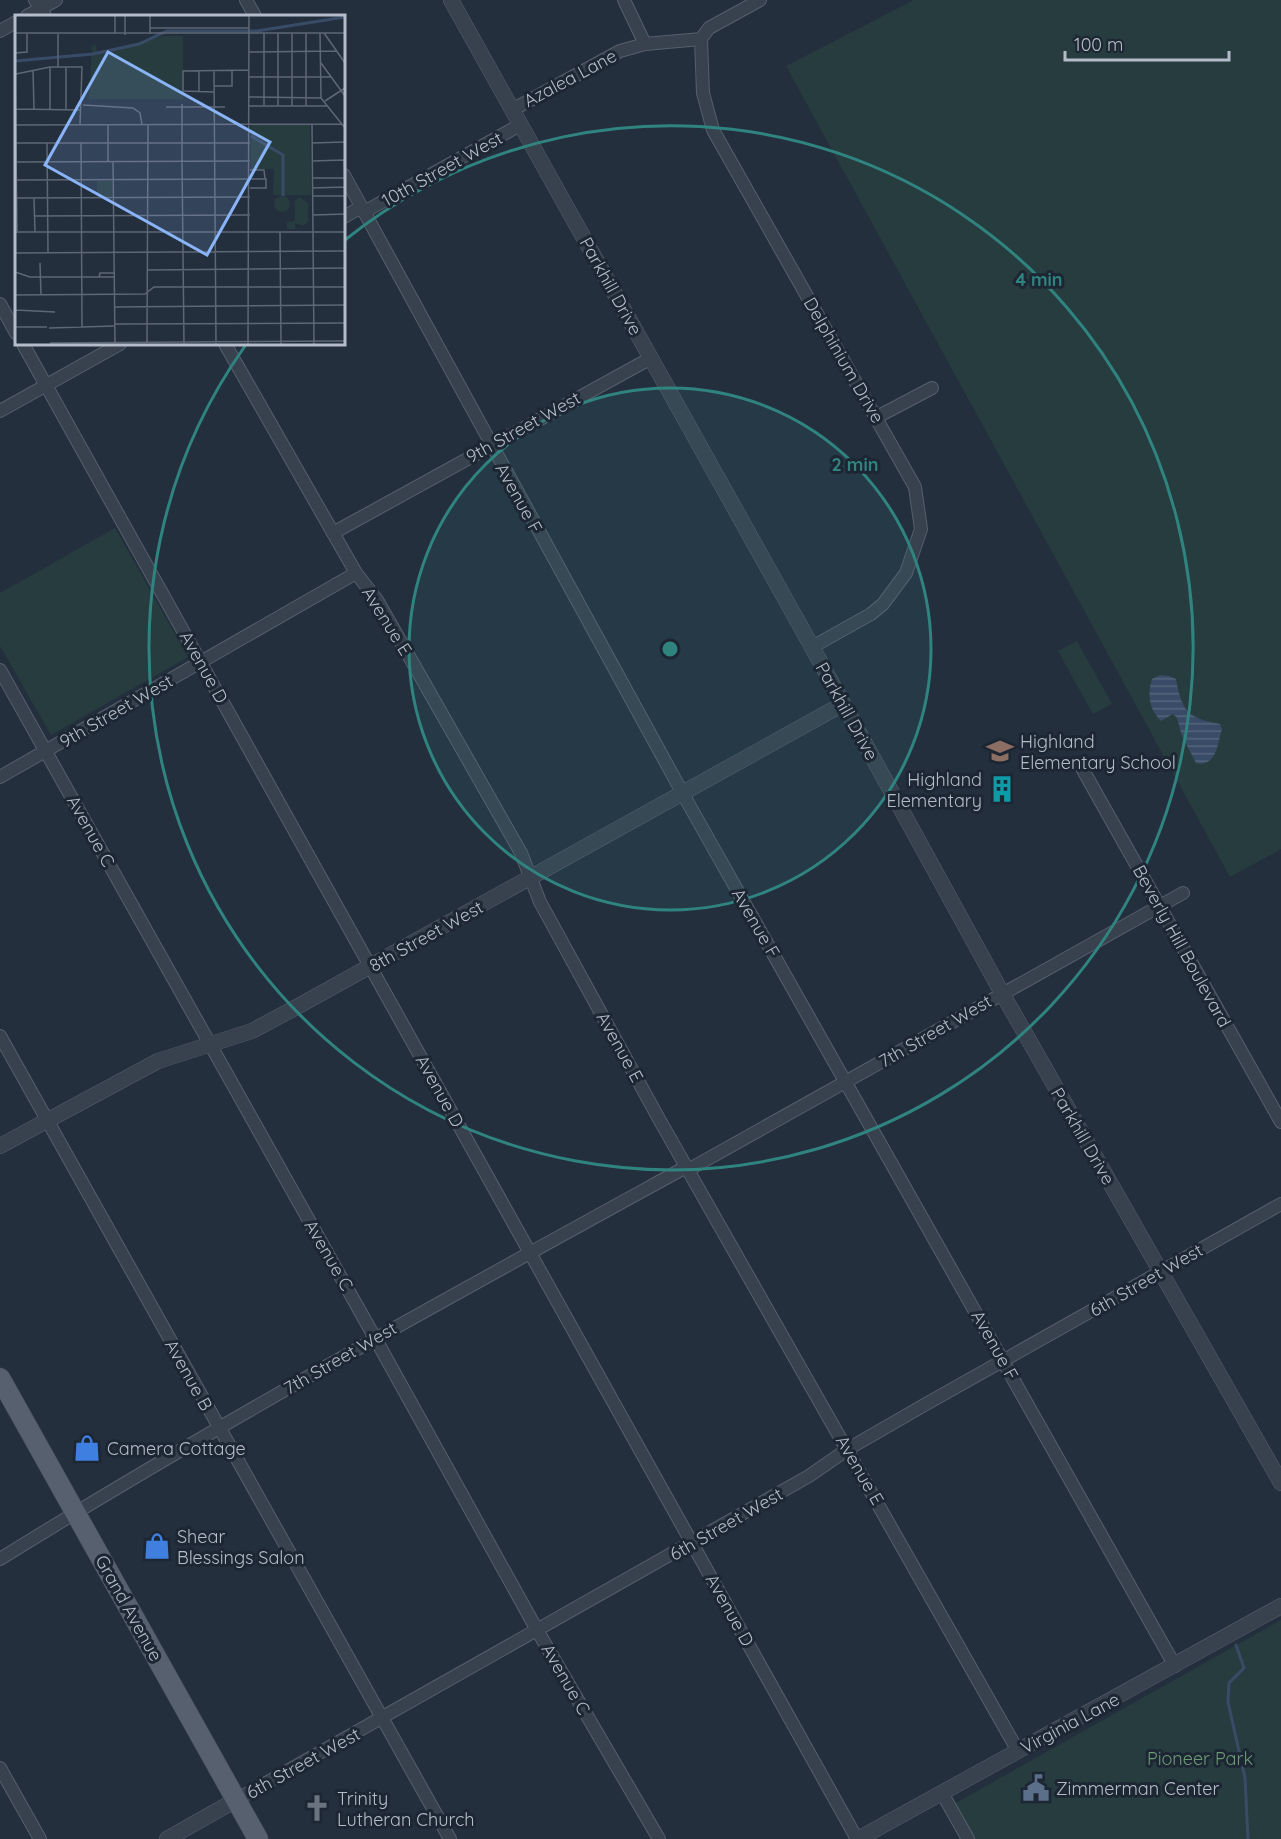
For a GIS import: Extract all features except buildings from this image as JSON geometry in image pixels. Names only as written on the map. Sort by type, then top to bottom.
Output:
[{"type":"main road","name":"Grand Avenue","points":[[0,1378],[258,1839]]},
{"type":"street","points":[[40,8],[56,0]]},
{"type":"street","points":[[246,0],[254,15]]},
{"type":"street","name":"Parkhill Drive","points":[[451,0],[1002,993],[1281,1483]]},
{"type":"street","points":[[624,0],[645,44]]},
{"type":"street","points":[[701,39],[709,28],[760,0]]},
{"type":"street","points":[[0,32],[15,23]]},
{"type":"street","name":"Azalea Lane","points":[[512,110],[620,51],[645,44],[701,39]]},
{"type":"street","name":"Delphinium Drive","points":[[701,39],[703,93],[713,130],[915,487],[921,529],[906,573],[883,604],[871,614],[812,647]]},
{"type":"street","name":"10th Street West","points":[[345,217],[363,210],[520,125]]},
{"type":"street","name":"Avenue F","points":[[345,178],[683,793],[1175,1666]]},
{"type":"street","points":[[0,304],[15,331]]},
{"type":"street","name":"Avenue D","points":[[24,345],[858,1839]]},
{"type":"street","points":[[0,411],[118,345]]},
{"type":"street","name":"Avenue E","points":[[226,345],[356,573],[377,600],[521,853],[540,902],[687,1168],[1018,1751]]},
{"type":"street","name":"9th Street West","points":[[333,533],[651,358]]},
{"type":"street","points":[[877,417],[932,388]]},
{"type":"street","name":"9th Street West","points":[[0,777],[356,573]]},
{"type":"street","name":"Avenue C","points":[[0,670],[537,1630],[659,1839]]},
{"type":"street","name":"8th Street West","points":[[0,1146],[158,1060],[252,1031],[371,968],[843,704]]},
{"type":"street","name":"Beverly Hill Boulevard","points":[[1083,770],[1281,1122]]},
{"type":"street","name":"7th Street West","points":[[0,1559],[218,1427],[375,1338],[847,1082],[1183,893]]},
{"type":"street","name":"Avenue B","points":[[0,1036],[450,1839]]},
{"type":"street","name":"6th Street West","points":[[167,1839],[809,1476],[848,1449],[1003,1359],[1281,1204]]},
{"type":"street","name":"Virginia Lane","points":[[858,1839],[1281,1606]]},
{"type":"street","points":[[0,1768],[40,1839]]},
{"type":"street","points":[[942,1792],[968,1839]]},
{"type":"green space","points":[[914,0],[1281,0],[1281,849],[1230,877],[786,66]]},
{"type":"green space","points":[[115,528],[188,657],[51,735],[0,646],[0,593]]},
{"type":"green space","points":[[1077,641],[1112,704],[1093,714],[1058,651]]},
{"type":"green space","name":"Pioneer Park","points":[[1281,1620],[1281,1839],[973,1839],[954,1804]]},
{"type":"water","points":[[1160,675],[1176,679],[1181,699],[1188,712],[1200,719],[1220,724],[1222,729],[1218,746],[1208,761],[1196,763],[1182,736],[1177,718],[1173,714],[1161,721],[1154,712],[1149,696],[1150,685],[1152,679]]},
{"type":"waterway","points":[[1236,1645],[1244,1668],[1229,1683],[1228,1702],[1245,1778],[1248,1839]]},
{"type":"place","name":"Highland Elementary School","points":[[1000,751]]},
{"type":"place","name":"Highland Elementary","points":[[1002,789]]},
{"type":"place","name":"Camera Cottage","points":[[87,1448]]},
{"type":"place","name":"Shear Blessings Salon","points":[[157,1546]]},
{"type":"place","name":"Zimmerman Center","points":[[1036,1788]]},
{"type":"place","name":"Trinity Lutheran Church","points":[[317,1808]]}]
